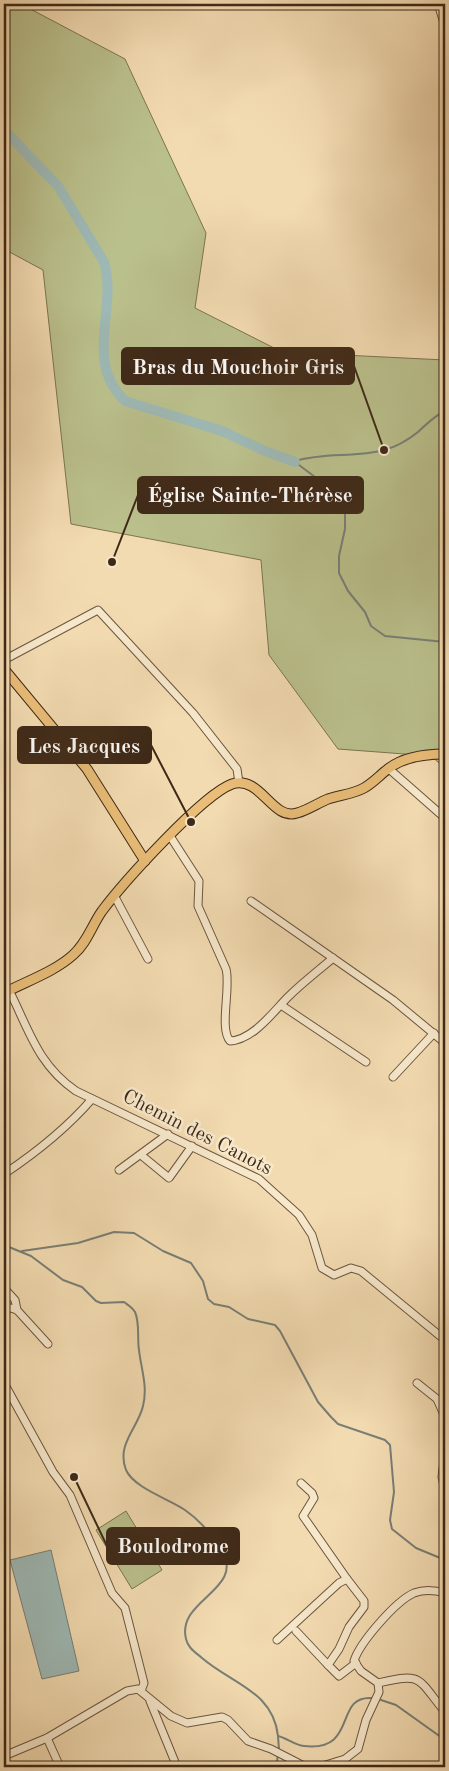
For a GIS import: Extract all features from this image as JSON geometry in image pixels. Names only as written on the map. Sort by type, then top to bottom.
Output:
[{"type":"main road","points":[[4,669],[87,770],[145,861]]},
{"type":"main road","points":[[6,992],[58,965],[74,954],[86,939],[101,912],[145,861],[208,800],[223,789],[239,783],[249,784],[276,808],[288,814],[295,814],[329,798],[357,792],[400,761],[430,754],[445,754]]},
{"type":"street","points":[[438,4],[445,26]]},
{"type":"street","points":[[4,660],[98,610],[193,713],[237,769],[239,783]]},
{"type":"street","points":[[388,768],[445,818]]},
{"type":"street","points":[[170,836],[199,881],[198,906],[226,969],[228,979],[225,1029],[230,1041],[245,1036],[333,958]]},
{"type":"street","points":[[114,897],[148,959]]},
{"type":"street","points":[[252,900],[393,1000],[445,1044]]},
{"type":"street","name":"Chemin des Canots","points":[[6,992],[47,1066],[60,1080],[92,1099],[259,1179],[299,1215],[312,1235],[322,1268],[326,1272],[334,1276],[351,1268],[361,1271],[445,1340]]},
{"type":"street","points":[[281,1004],[366,1062]]},
{"type":"street","points":[[392,1078],[434,1033]]},
{"type":"street","points":[[4,1174],[62,1131],[92,1099]]},
{"type":"street","points":[[119,1170],[168,1134]]},
{"type":"street","points":[[141,1155],[169,1178],[192,1146]]},
{"type":"street","points":[[4,1288],[15,1300],[17,1310],[48,1344]]},
{"type":"street","points":[[4,1306],[17,1310]]},
{"type":"street","points":[[4,1383],[53,1472],[70,1495],[112,1593],[125,1608],[144,1683],[141,1691]]},
{"type":"street","points":[[417,1383],[437,1399],[445,1417]]},
{"type":"street","points":[[445,1452],[442,1477],[445,1490]]},
{"type":"street","points":[[302,1483],[312,1493],[314,1498],[304,1516],[364,1601],[364,1607],[349,1627],[339,1649],[328,1665]]},
{"type":"street","points":[[276,1640],[339,1583],[347,1579]]},
{"type":"street","points":[[319,1767],[346,1759],[358,1749],[366,1720],[379,1692],[378,1683],[361,1671],[354,1661],[360,1650],[395,1607],[404,1599],[426,1590],[445,1593]]},
{"type":"street","points":[[296,1631],[328,1665],[332,1672],[339,1676],[356,1663]]},
{"type":"street","points":[[378,1683],[406,1676],[413,1677],[420,1682],[445,1712]]},
{"type":"street","points":[[4,1756],[47,1738],[127,1691],[134,1689],[141,1691],[171,1716],[187,1723],[222,1717],[228,1720],[248,1741],[271,1749],[306,1767]]},
{"type":"street","points":[[149,1698],[177,1767]]},
{"type":"street","points":[[47,1738],[60,1767]]},
{"type":"street","points":[[287,1757],[291,1767]]},
{"type":"green space","points":[[4,4],[21,4],[125,59],[206,233],[195,308],[282,352],[445,360],[445,768],[431,756],[338,749],[269,655],[261,560],[71,524],[43,270],[4,249]]},
{"type":"green space","points":[[126,1511],[162,1570],[132,1589],[96,1530]]},
{"type":"water","points":[[51,1550],[79,1671],[42,1679],[10,1560]]},
{"type":"waterway","points":[[4,130],[58,186],[104,262],[107,280],[104,334],[106,369],[113,386],[125,401],[222,431],[265,451],[295,462]]},
{"type":"waterway","points":[[296,461],[307,458],[362,454],[388,449],[410,438],[445,411]]},
{"type":"waterway","points":[[295,462],[339,495],[345,509],[345,529],[339,556],[339,573],[348,591],[365,612],[371,626],[385,636],[445,642]]},
{"type":"waterway","points":[[22,1251],[78,1243],[114,1232],[134,1233],[163,1251],[191,1263],[203,1281],[208,1299],[214,1304],[229,1307],[248,1319],[275,1325],[318,1402],[338,1424],[385,1440],[390,1445],[394,1492],[390,1520],[392,1529],[416,1548],[445,1560]]},
{"type":"waterway","points":[[4,1245],[31,1256],[63,1280],[82,1287],[96,1301],[101,1303],[124,1302],[135,1312],[145,1391],[143,1406],[124,1452],[126,1470],[144,1488],[185,1510],[195,1518],[221,1549],[227,1563],[225,1575],[219,1585],[191,1614],[186,1625],[186,1639],[190,1647],[214,1667],[260,1698],[275,1721],[278,1736],[300,1745],[321,1746],[332,1741],[339,1733],[353,1705],[360,1699],[372,1698]]},
{"type":"waterway","points":[[381,1700],[396,1705],[445,1740]]},
{"type":"waterway","points":[[278,1736],[279,1750]]},
{"type":"waterway","points":[[276,1767],[278,1755]]},
{"type":"place","name":"Bras du Mouchoir Gris","points":[[384,450]]},
{"type":"place","name":"Église Sainte-Thérèse","points":[[112,562]]},
{"type":"place","name":"Les Jacques","points":[[191,822]]},
{"type":"place","name":"Boulodrome","points":[[74,1477]]}]
